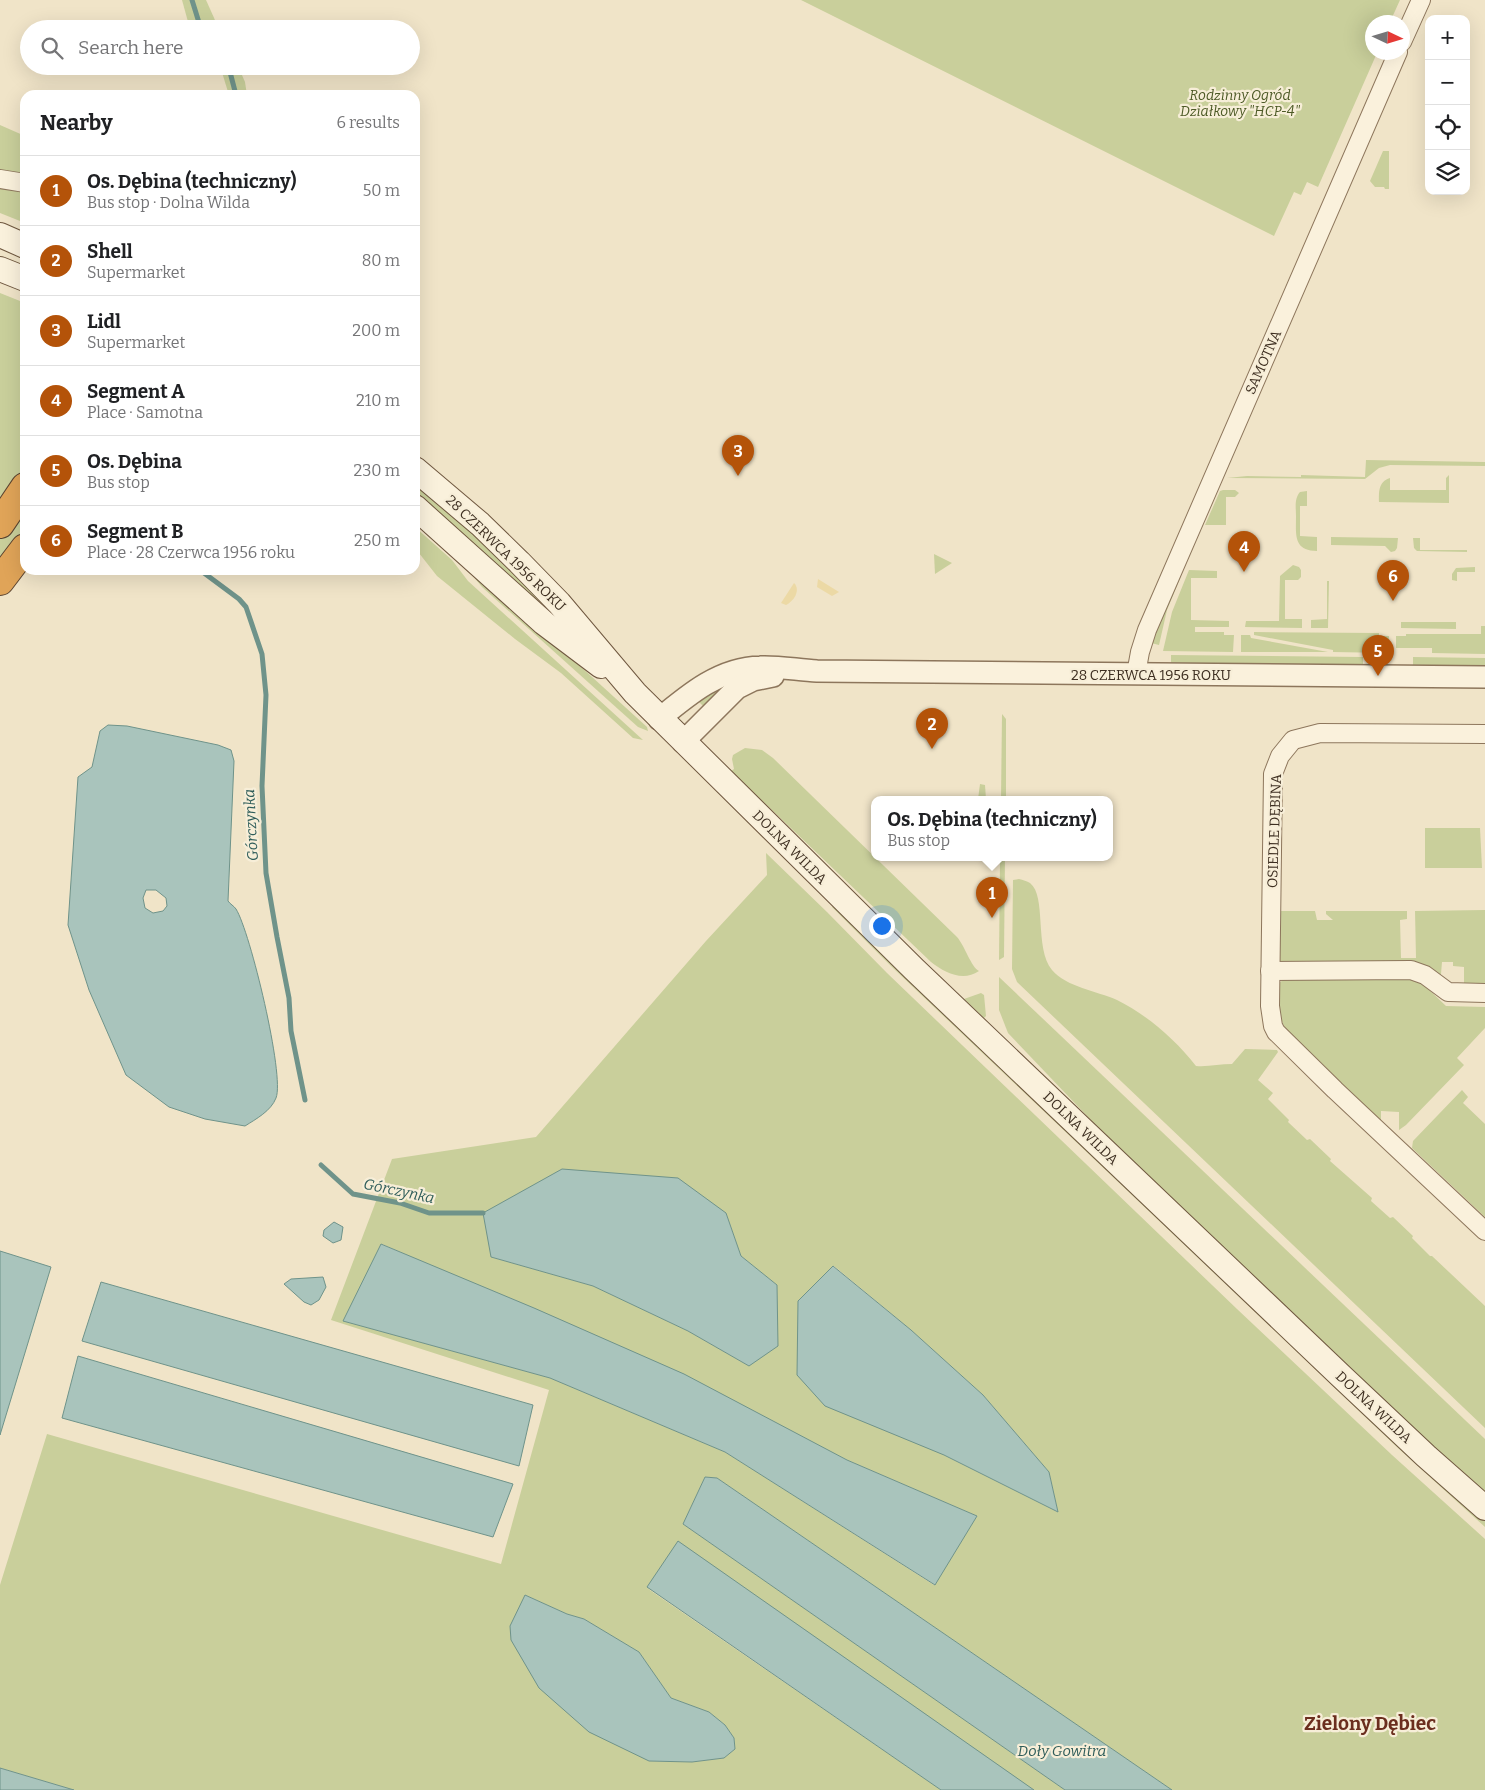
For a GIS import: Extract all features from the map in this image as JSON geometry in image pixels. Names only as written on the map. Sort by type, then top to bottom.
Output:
[{"type":"highway","points":[[0,524],[20,494]]},
{"type":"highway","points":[[0,581],[20,555]]},
{"type":"main road","points":[[0,235],[20,244]]},
{"type":"main road","points":[[0,269],[20,277]]},
{"type":"main road","name":"28 CZERWCA 1956 ROKU","points":[[420,473],[480,524],[546,589],[566,610],[630,688],[683,742]]},
{"type":"main road","name":"28 CZERWCA 1956 ROKU","points":[[420,511],[544,623],[630,688]]},
{"type":"main road","name":"DOLNA WILDA","points":[[683,742],[914,969],[1348,1383],[1485,1508]]},
{"type":"street","points":[[1410,23],[1420,0]]},
{"type":"street","name":"SAMOTNA","points":[[1136,674],[1147,630],[1395,60]]},
{"type":"street","points":[[0,179],[20,181]]},
{"type":"street","name":"28 CZERWCA 1956 ROKU","points":[[659,718],[684,698],[729,672],[763,666],[817,672]]},
{"type":"street","name":"28 CZERWCA 1956 ROKU","points":[[683,742],[740,686],[754,680],[774,676],[817,672],[1485,677]]},
{"type":"street","name":"OSIEDLE DĘBINA","points":[[1485,734],[1320,733],[1294,740],[1280,756],[1273,774],[1270,971],[1270,1006],[1273,1026],[1276,1032],[1485,1231]]},
{"type":"street","points":[[1270,971],[1411,970],[1426,975],[1448,992],[1485,993]]},
{"type":"green space","points":[[182,0],[206,0],[215,20],[188,20]]},
{"type":"green space","name":"Rodzinny Ogród Działkowy \"HCP-4\"","points":[[801,0],[1400,0],[1393,15],[1365,15],[1365,60],[1374,60],[1318,187],[1307,182],[1301,195],[1294,192],[1274,236]]},
{"type":"green space","points":[[223,75],[242,75],[246,90],[227,90]]},
{"type":"green space","points":[[0,125],[20,134],[20,175],[0,172]]},
{"type":"green space","points":[[1383,151],[1389,151],[1389,189],[1375,187],[1370,181]]},
{"type":"green space","points":[[0,186],[20,189],[20,221],[0,213]]},
{"type":"green space","points":[[0,293],[20,301],[20,475],[0,509]]},
{"type":"green space","points":[[1366,460],[1485,462],[1485,466],[1390,465],[1379,468],[1365,479],[1227,478],[1247,476],[1301,477],[1301,475],[1365,477]]},
{"type":"green space","points":[[1449,475],[1449,503],[1379,502],[1381,485],[1390,478],[1390,490],[1446,490],[1446,478]]},
{"type":"green space","points":[[420,486],[468,526],[587,644],[566,630],[420,499]]},
{"type":"green space","points":[[1235,490],[1239,493],[1235,497],[1226,497],[1226,525],[1205,525],[1220,491]]},
{"type":"green space","points":[[1307,491],[1307,506],[1300,506],[1300,536],[1317,537],[1317,551],[1309,550],[1300,545],[1296,535],[1296,501],[1300,492]]},
{"type":"green space","points":[[20,505],[20,535],[0,567],[0,535]]},
{"type":"green space","points":[[420,531],[452,560],[468,581],[643,740],[633,738],[561,673],[515,639],[437,576],[420,554]]},
{"type":"green space","points":[[1331,537],[1398,538],[1397,548],[1391,552],[1385,546],[1331,545]]},
{"type":"green space","points":[[1413,538],[1420,538],[1420,550],[1467,550],[1467,552],[1417,551],[1414,548]]},
{"type":"green space","points":[[934,554],[952,563],[935,574]]},
{"type":"green space","points":[[459,556],[647,727],[648,731],[638,727],[482,587]]},
{"type":"green space","points":[[1293,565],[1301,570],[1301,577],[1298,580],[1285,580],[1285,619],[1302,619],[1302,628],[1245,627],[1246,621],[1279,621],[1280,576]]},
{"type":"green space","points":[[1475,567],[1475,572],[1457,572],[1457,581],[1452,580],[1452,574],[1456,568]]},
{"type":"green space","points":[[1189,570],[1217,571],[1217,578],[1191,578],[1191,620],[1229,621],[1229,627],[1195,627],[1195,632],[1224,632],[1224,635],[1234,635],[1233,652],[1163,651],[1172,612]]},
{"type":"green space","points":[[1179,575],[1181,576],[1167,610],[1159,645],[1151,643]]},
{"type":"green space","points":[[1327,581],[1329,581],[1328,628],[1311,628],[1311,620],[1327,619]]},
{"type":"green space","points":[[1401,622],[1456,622],[1456,629],[1401,628]]},
{"type":"green space","points":[[1481,626],[1485,626],[1485,654],[1432,653],[1432,648],[1396,648],[1396,636],[1406,636],[1406,634],[1481,634]]},
{"type":"green space","points":[[1254,632],[1379,633],[1379,636],[1389,636],[1389,653],[1333,652],[1333,650],[1254,635]]},
{"type":"green space","points":[[1241,635],[1250,635],[1251,638],[1328,652],[1241,652]]},
{"type":"green space","points":[[1171,655],[1363,657],[1363,665],[1358,667],[1171,665]]},
{"type":"green space","points":[[1413,657],[1485,658],[1485,668],[1419,667],[1413,665]]},
{"type":"green space","points":[[722,686],[706,709],[697,700]]},
{"type":"green space","points":[[1002,714],[1006,719],[1006,796],[1001,796]]},
{"type":"green space","points":[[745,748],[762,750],[773,758],[871,853],[871,861],[879,861],[957,937],[973,965],[979,971],[967,976],[954,975],[942,970],[931,962],[731,771],[734,769],[733,755]]},
{"type":"green space","points":[[980,784],[985,785],[986,796],[978,796]]},
{"type":"green space","points":[[1425,828],[1480,828],[1482,868],[1425,868]]},
{"type":"green space","points":[[766,853],[887,973],[1237,1309],[1392,1455],[1485,1539],[1485,1790],[1172,1790],[717,1478],[705,1477],[683,1524],[1065,1790],[1034,1790],[647,1588],[941,1790],[74,1790],[0,1768],[0,1585],[47,1434],[501,1564],[549,1390],[331,1320],[392,1159],[536,1137],[706,941],[767,875]],"holes":[[[726,1213],[741,1256],[777,1285],[749,1366],[688,1331],[593,1286],[491,1257]],[[382,1244],[847,1460],[977,1516],[934,1585],[725,1452],[550,1378],[344,1321]],[[834,1266],[911,1330],[983,1395],[1049,1472],[1058,1512],[944,1455],[798,1301]],[[525,1595],[567,1614],[584,1619],[639,1652],[671,1698],[709,1712],[725,1725],[734,1738],[735,1749],[724,1758],[692,1762],[649,1761]]]},
{"type":"green space","points":[[1000,861],[1005,861],[1004,957],[999,960]]},
{"type":"green space","points":[[1019,879],[1030,883],[1035,890],[1040,910],[1043,949],[1052,970],[1065,981],[1117,1000],[1150,1020],[1179,1046],[1196,1066],[1232,1064],[1245,1049],[1277,1050],[1278,1052],[1258,1080],[1273,1093],[1268,1099],[1289,1120],[1288,1122],[1307,1140],[1310,1139],[1331,1159],[1330,1161],[1372,1198],[1371,1201],[1390,1218],[1393,1217],[1430,1256],[1485,1306],[1485,1428],[1017,982],[1012,969],[1013,880]]},
{"type":"green space","points":[[834,905],[1485,1519],[1485,1527],[1398,1448],[892,967],[832,907]]},
{"type":"green space","points":[[1485,910],[1485,986],[1464,985],[1464,967],[1453,966],[1453,962],[1442,962],[1441,974],[1437,976],[1284,965],[1279,962],[1277,911],[1315,911],[1317,920],[1333,920],[1326,914],[1326,911],[1407,911],[1407,919],[1400,920],[1401,958],[1416,958],[1415,911]]},
{"type":"green space","points":[[999,977],[1485,1439],[1485,1496],[1461,1476],[1110,1140],[1008,1033],[999,1010]]},
{"type":"green space","points":[[1287,977],[1310,977],[1319,980],[1411,980],[1423,984],[1446,1006],[1485,1007],[1485,1028],[1457,1058],[1464,1065],[1399,1130],[1399,1112],[1381,1111],[1381,1125],[1290,1038],[1281,1018],[1279,1005],[1279,983]]},
{"type":"green space","points":[[981,993],[984,995],[986,1016],[984,1018],[964,999]]},
{"type":"green space","points":[[1462,1090],[1468,1097],[1463,1103],[1485,1124],[1485,1217],[1412,1148],[1413,1141]]},
{"type":"sand","points":[[818,579],[839,592],[832,596],[817,587]]},
{"type":"sand","points":[[794,583],[797,592],[794,598],[786,605],[781,603]]},
{"type":"water","points":[[108,725],[127,726],[218,745],[231,750],[234,761],[228,901],[236,909],[242,923],[257,973],[271,1034],[276,1062],[277,1084],[276,1098],[271,1107],[245,1126],[205,1119],[169,1107],[126,1075],[89,990],[68,925],[78,777],[92,767],[100,731]],"holes":[[[146,890],[156,890],[166,898],[167,906],[163,911],[153,913],[145,908],[143,898]]]},
{"type":"water","points":[[562,1169],[678,1178],[726,1213],[741,1256],[777,1285],[778,1346],[749,1366],[688,1331],[593,1286],[491,1257],[483,1213]]},
{"type":"water","points":[[334,1222],[343,1227],[341,1240],[333,1243],[323,1236],[324,1230]]},
{"type":"water","points":[[381,1244],[534,1308],[684,1374],[847,1460],[977,1516],[935,1585],[725,1452],[550,1378],[343,1321]]},
{"type":"water","points":[[0,1251],[51,1267],[0,1435]]},
{"type":"water","points":[[833,1266],[911,1330],[983,1395],[1049,1472],[1058,1512],[944,1455],[825,1406],[797,1375],[798,1301]]},
{"type":"water","points":[[323,1277],[326,1287],[319,1300],[311,1305],[304,1302],[284,1284],[291,1279]]},
{"type":"water","points":[[101,1282],[533,1405],[519,1466],[82,1341]]},
{"type":"water","points":[[78,1356],[513,1484],[493,1537],[62,1418]]},
{"type":"water","name":"Doły Gowitra","points":[[705,1477],[717,1478],[1172,1790],[1065,1790],[683,1524]]},
{"type":"water","name":"Doły Gowitra","points":[[678,1541],[1034,1790],[941,1790],[647,1587]]},
{"type":"water","points":[[525,1595],[567,1614],[584,1619],[639,1652],[671,1698],[709,1712],[725,1725],[734,1738],[735,1749],[724,1758],[692,1762],[649,1761],[589,1732],[539,1688],[511,1640],[510,1626]]},
{"type":"water","points":[[0,1768],[74,1790],[0,1790]]},
{"type":"waterway","name":"Górczynka","points":[[192,0],[198,20]]},
{"type":"waterway","name":"Górczynka","points":[[231,75],[235,90]]},
{"type":"waterway","name":"Górczynka","points":[[207,575],[239,599],[246,607],[262,654],[266,695],[262,786],[266,873],[289,998],[291,1031],[305,1100]]},
{"type":"waterway","name":"Górczynka","points":[[321,1165],[353,1194],[400,1203],[429,1213],[483,1213]]},
{"type":"place","name":"Lidl","points":[[738,476]]},
{"type":"place","name":"Segment A","points":[[1244,572]]},
{"type":"place","name":"Segment B","points":[[1393,601]]},
{"type":"place","name":"Os. Dębina","points":[[1378,676]]},
{"type":"place","name":"Shell","points":[[932,749]]},
{"type":"place","name":"Os. Dębina (techniczny)","points":[[992,918]]},
{"type":"district","name":"Zielony Dębiec","points":[[1370,1723]]}]
